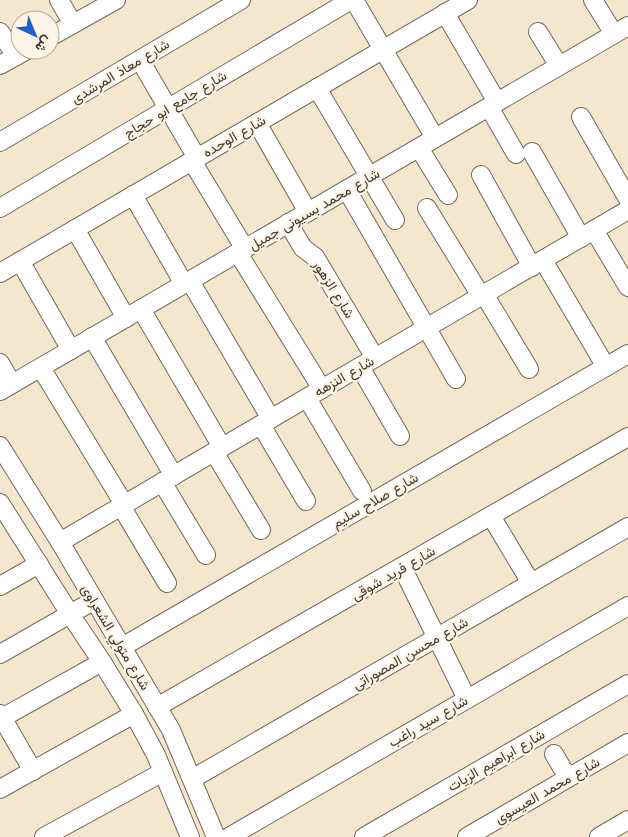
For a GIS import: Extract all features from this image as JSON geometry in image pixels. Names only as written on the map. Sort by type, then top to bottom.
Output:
[{"type":"street","points":[[59,0],[73,24]]},
{"type":"street","points":[[60,31],[116,0]]},
{"type":"street","name":"شارع معاذ المرشدى","points":[[0,142],[241,0]]},
{"type":"street","points":[[352,0],[383,49],[434,138]]},
{"type":"street","name":"شارع جامع ابو حجاج","points":[[0,208],[352,0]]},
{"type":"street","name":"شارع الوحده","points":[[0,273],[468,0]]},
{"type":"street","points":[[593,0],[621,30]]},
{"type":"street","points":[[445,13],[493,105],[524,153],[628,287]]},
{"type":"street","name":"شارع محمد بسيونى جميل","points":[[6,388],[621,30]]},
{"type":"street","points":[[0,32],[10,42]]},
{"type":"street","points":[[538,32],[559,66]]},
{"type":"street","points":[[140,60],[168,109],[315,393],[362,491]]},
{"type":"street","points":[[317,88],[396,220]]},
{"type":"street","points":[[581,116],[628,199]]},
{"type":"street","points":[[257,123],[308,212]]},
{"type":"street","points":[[419,148],[448,195]]},
{"type":"street","points":[[481,175],[606,367]]},
{"type":"street","points":[[347,190],[456,379]]},
{"type":"street","points":[[133,196],[187,283],[266,422],[306,501]]},
{"type":"street","points":[[427,208],[529,369]]},
{"type":"street","name":"شارع النزهه","points":[[60,542],[628,210]]},
{"type":"street","name":"شارع الزهور","points":[[288,223],[303,248],[315,257],[375,358]]},
{"type":"street","points":[[75,229],[133,314],[218,450],[261,530]]},
{"type":"street","points":[[20,261],[71,350]]},
{"type":"street","points":[[92,338],[168,479],[206,555]]},
{"type":"street","name":"شارع صلاح سليم","points":[[122,647],[628,354]]},
{"type":"street","points":[[0,363],[6,388]]},
{"type":"street","points":[[360,367],[400,436]]},
{"type":"street","points":[[41,368],[123,505],[166,583]]},
{"type":"street","name":"شارع فريد شوقى","points":[[158,708],[628,437]]},
{"type":"street","name":"شارع متولي الشعراوى","points":[[0,446],[60,542],[93,601],[171,730],[216,837]]},
{"type":"street","name":"شارع متولي الشعراوى","points":[[0,503],[134,714],[156,755],[190,837]]},
{"type":"street","points":[[491,516],[531,583]]},
{"type":"street","name":"شارع محسن المصوراتى","points":[[192,779],[628,527]]},
{"type":"street","points":[[0,586],[39,564]]},
{"type":"street","points":[[402,567],[467,699]]},
{"type":"street","points":[[0,654],[93,601]]},
{"type":"street","name":"شارع سيد راغب","points":[[229,837],[628,606]]},
{"type":"street","points":[[33,771],[1,716],[102,662]]},
{"type":"street","name":"شارع ابراهيم الزيات","points":[[364,837],[628,684]]},
{"type":"street","points":[[0,789],[134,714]]},
{"type":"street","name":"شارع محمد العيسوى","points":[[466,837],[628,743]]},
{"type":"street","points":[[554,754],[568,778]]},
{"type":"street","points":[[44,837],[163,772]]},
{"type":"street","points":[[599,837],[628,820]]}]
